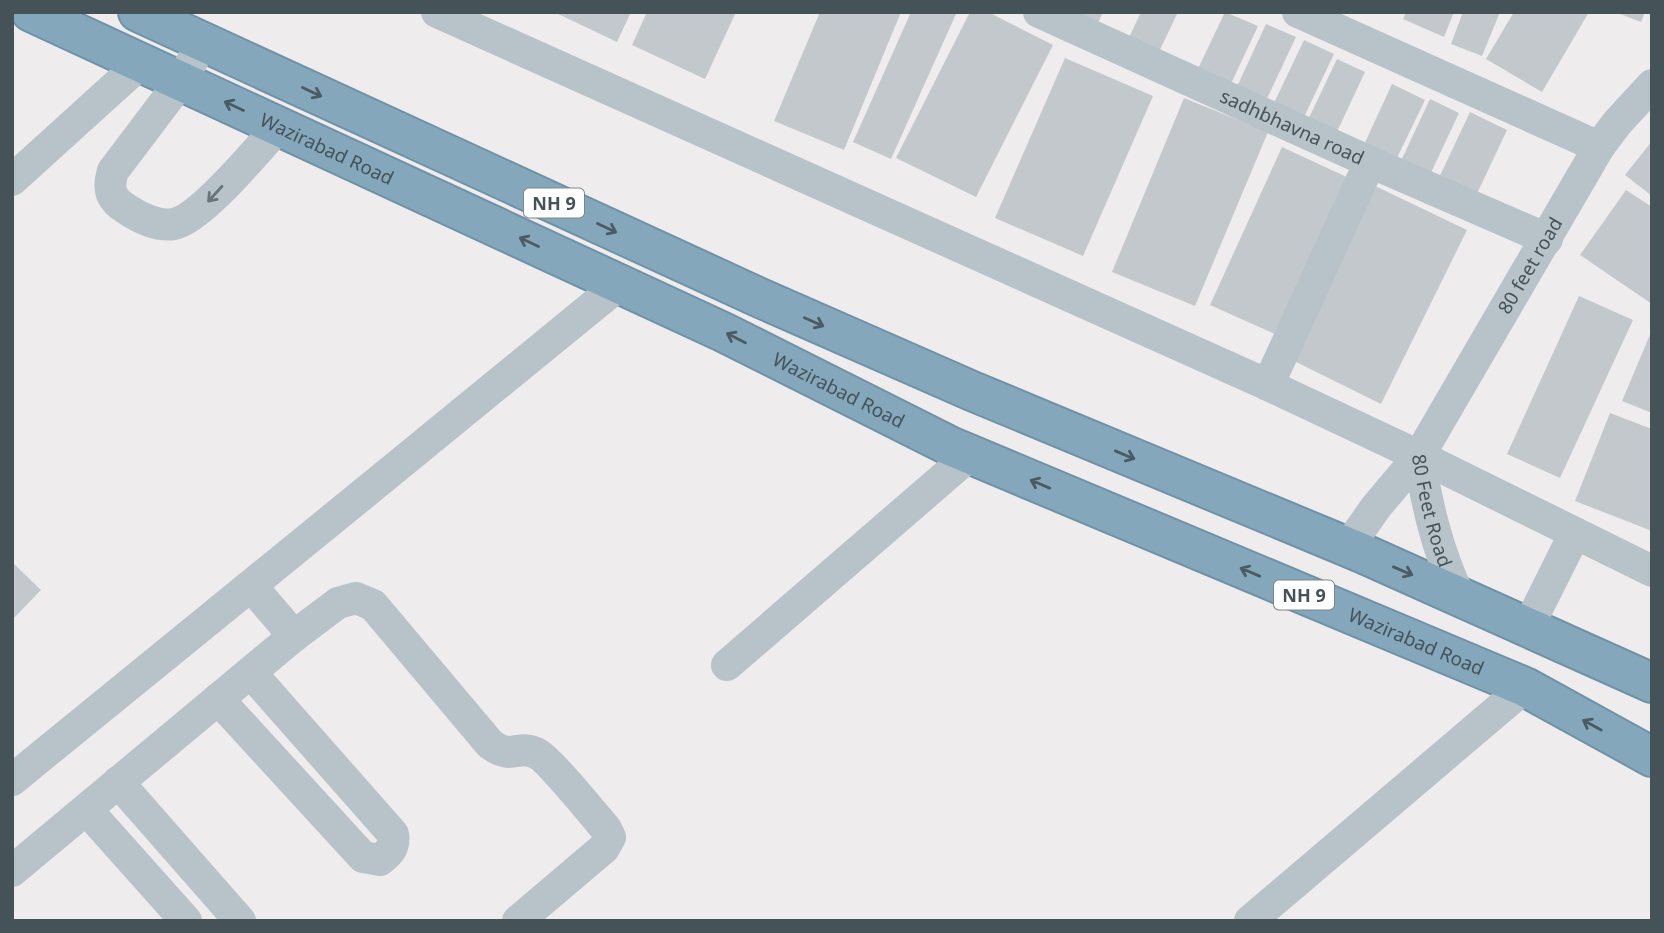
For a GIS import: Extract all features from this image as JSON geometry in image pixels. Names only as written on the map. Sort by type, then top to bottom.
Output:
[{"type":"highway","name":"Wazirabad Road","points":[[31,12],[723,332],[960,450],[1524,687],[1652,757]]},
{"type":"highway","name":"NH 9","points":[[138,12],[758,297],[972,391],[1458,594],[1652,682]]},
{"type":"street","points":[[437,12],[1268,385],[1652,571]]},
{"type":"street","name":"sadhbhavna road","points":[[1039,12],[1370,163],[1547,239]]},
{"type":"street","points":[[1298,12],[1599,147]]},
{"type":"street","points":[[203,42],[181,81],[113,171],[110,193],[116,202],[156,223],[171,225],[186,220],[202,210],[279,127]]},
{"type":"street","points":[[12,180],[141,63]]},
{"type":"street","name":"80 feet road","points":[[1419,456],[1599,147],[1652,85]]},
{"type":"street","points":[[1268,385],[1370,163]]},
{"type":"street","points":[[12,780],[252,587],[321,527],[620,284]]},
{"type":"street","points":[[727,665],[960,450]]},
{"type":"street","name":"80 Feet Road","points":[[1348,547],[1376,507],[1419,456]]},
{"type":"street","name":"80 Feet Road","points":[[1419,456],[1434,533],[1458,594]]},
{"type":"street","points":[[1528,627],[1576,533]]},
{"type":"street","points":[[252,587],[294,636]]},
{"type":"street","points":[[12,871],[294,636],[338,603],[356,598],[373,606],[490,744],[509,754],[531,751],[539,754],[607,829],[610,837],[604,848],[518,921]]},
{"type":"street","points":[[218,699],[363,857],[380,860],[388,854],[394,844],[393,834],[251,673]]},
{"type":"street","points":[[1250,921],[1524,687]]},
{"type":"street","points":[[118,782],[240,921]]},
{"type":"street","points":[[87,810],[186,921]]},
{"type":"building","points":[[554,12],[631,12],[617,42]]},
{"type":"building","points":[[647,12],[736,12],[705,79],[632,45]]},
{"type":"building","points":[[820,12],[901,12],[844,150],[774,121]]},
{"type":"building","points":[[911,12],[956,14],[891,159],[853,142]]},
{"type":"building","points":[[970,12],[988,12],[1053,45],[976,197],[896,158]]},
{"type":"building","points":[[1067,12],[1103,12],[1095,30]]},
{"type":"building","points":[[1141,12],[1178,12],[1157,56],[1127,42]]},
{"type":"building","points":[[1225,12],[1258,26],[1229,88],[1196,73]]},
{"type":"building","points":[[1406,12],[1454,12],[1444,37],[1403,19]]},
{"type":"building","points":[[1463,12],[1500,12],[1482,56],[1451,44]]},
{"type":"building","points":[[1514,12],[1589,12],[1542,92],[1486,59]]},
{"type":"building","points":[[1615,12],[1645,12],[1641,22]]},
{"type":"building","points":[[1266,24],[1296,37],[1264,105],[1235,91]]},
{"type":"building","points":[[1304,40],[1334,54],[1303,119],[1273,105]]},
{"type":"building","points":[[1065,58],[1153,96],[1083,256],[995,218]]},
{"type":"building","points":[[1337,59],[1365,72],[1335,136],[1307,122]]},
{"type":"building","points":[[1392,84],[1425,100],[1395,162],[1363,147]]},
{"type":"building","points":[[1184,98],[1268,132],[1195,306],[1112,272]]},
{"type":"building","points":[[1430,99],[1459,113],[1429,177],[1400,163]]},
{"type":"building","points":[[1470,112],[1507,130],[1474,200],[1437,182]]},
{"type":"building","points":[[1652,141],[1652,196],[1625,175]]},
{"type":"building","points":[[1282,147],[1351,179],[1279,336],[1210,305]]},
{"type":"building","points":[[1373,185],[1467,230],[1381,404],[1288,358]]},
{"type":"building","points":[[1626,190],[1652,207],[1652,304],[1580,255]]},
{"type":"building","points":[[1579,296],[1633,320],[1560,478],[1507,454]]},
{"type":"building","points":[[1652,330],[1652,413],[1622,401]]},
{"type":"building","points":[[1610,413],[1652,429],[1652,531],[1575,501]]},
{"type":"building","points":[[12,562],[41,590],[12,620]]}]
